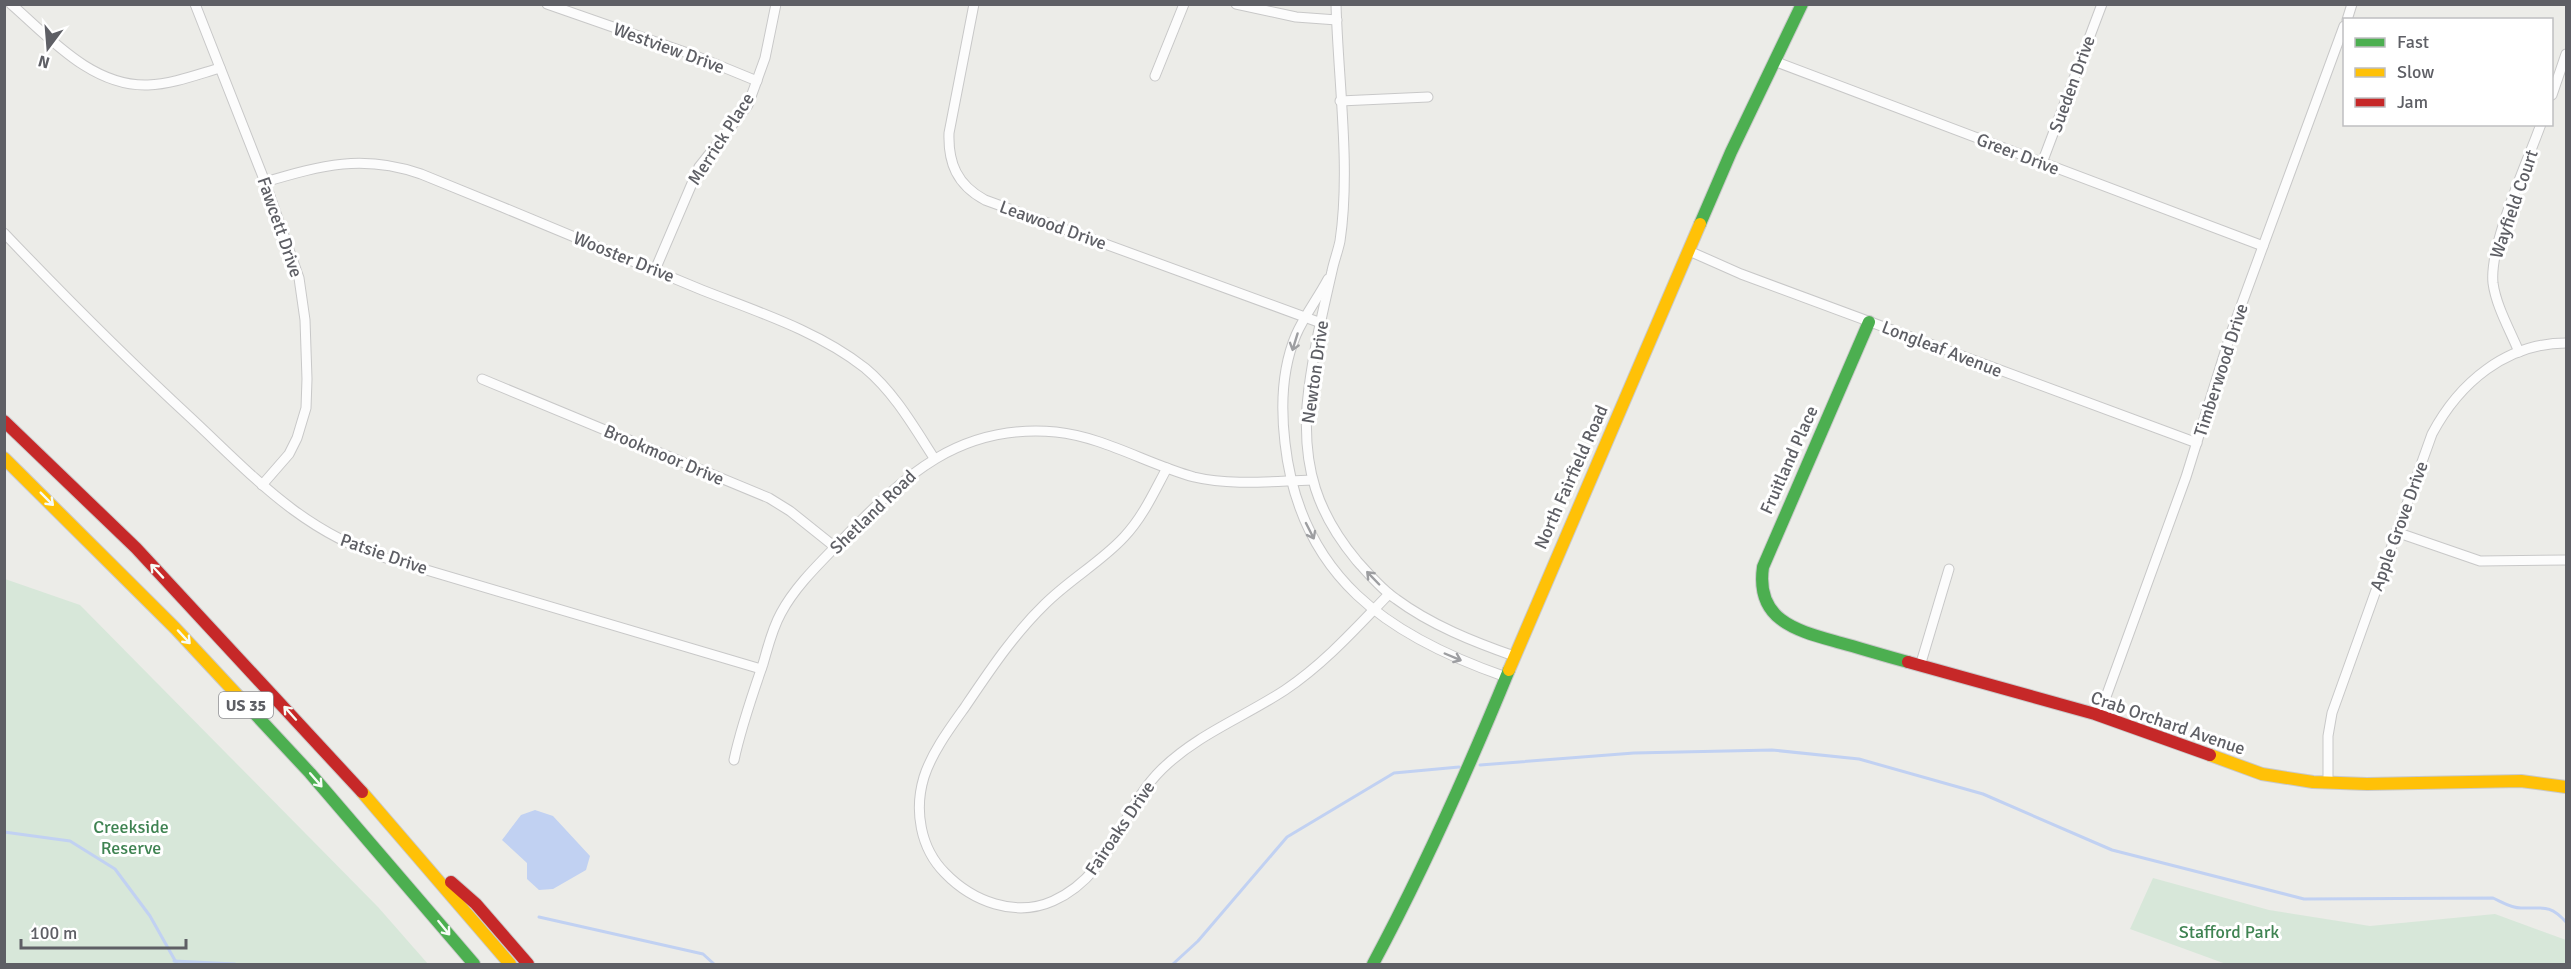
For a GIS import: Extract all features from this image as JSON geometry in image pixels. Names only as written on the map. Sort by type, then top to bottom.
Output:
[{"type":"main road","name":"North Fairfield Road","points":[[1373,964],[1452,806],[1514,656],[1731,152],[1802,4]]},
{"type":"main road","name":"Fruitland Place","points":[[1772,614],[1761,590],[1763,567],[1869,322]]},
{"type":"main road","name":"US 35","points":[[4,421],[136,548],[271,692],[400,834],[510,964]]},
{"type":"main road","name":"US 35","points":[[4,458],[175,628],[310,773],[474,964]]},
{"type":"main road","name":"Crab Orchard Avenue","points":[[1772,614],[1801,632],[2099,716],[2262,774],[2295,781],[2532,780],[2566,787]]},
{"type":"main road","points":[[400,834],[476,904],[528,964]]},
{"type":"street","points":[[11,4],[83,64],[121,83],[159,84],[220,68]]},
{"type":"street","name":"Fawcett Drive","points":[[195,4],[265,182],[299,278],[308,396],[297,438],[285,460],[262,484]]},
{"type":"street","name":"Westview Drive","points":[[547,4],[696,56],[757,81]]},
{"type":"street","name":"Merrick Place","points":[[655,270],[699,167],[741,115],[757,81],[776,4]]},
{"type":"street","name":"Leawood Drive","points":[[974,4],[949,133],[950,160],[965,186],[985,200],[1321,324]]},
{"type":"street","points":[[1155,76],[1184,4]]},
{"type":"street","points":[[1236,4],[1296,17],[1337,20]]},
{"type":"street","name":"Newton Drive","points":[[1336,4],[1344,177],[1341,227],[1307,406],[1307,445],[1312,480],[1322,507],[1336,532],[1363,567],[1389,594],[1425,617],[1453,631],[1514,656]]},
{"type":"street","name":"Sueden Drive","points":[[2042,163],[2102,4]]},
{"type":"street","name":"Timberwood Drive","points":[[2099,716],[2197,443],[2220,364],[2343,29]]},
{"type":"street","points":[[2553,92],[2566,54]]},
{"type":"street","name":"Greer Drive","points":[[1774,61],[2263,246]]},
{"type":"street","points":[[1340,101],[1428,98]]},
{"type":"street","name":"Wayfield Court","points":[[2519,352],[2495,291],[2492,268],[2496,246],[2540,126]]},
{"type":"street","name":"Wooster Drive","points":[[265,182],[311,168],[338,163],[367,162],[396,166],[421,174],[655,270],[812,335],[846,354],[867,370],[887,391],[934,458]]},
{"type":"street","name":"Patsie Drive","points":[[4,233],[107,340],[262,484],[303,519],[338,540],[367,552],[761,669]]},
{"type":"street","name":"Longleaf Avenue","points":[[1689,251],[1741,274],[2197,443]]},
{"type":"street","name":"Newton Drive","points":[[1332,272],[1296,336],[1284,395],[1283,429],[1290,480],[1304,518],[1322,552],[1346,583],[1373,611],[1406,634],[1440,652],[1506,677]]},
{"type":"street","name":"Apple Grove Drive","points":[[2328,782],[2328,726],[2432,434],[2445,411],[2476,376],[2519,352],[2544,345],[2566,343]]},
{"type":"street","name":"Brookmoor Drive","points":[[482,379],[769,498],[790,511],[835,547]]},
{"type":"street","name":"Shetland Road","points":[[734,760],[761,669],[782,612],[808,576],[889,492],[934,458],[960,446],[1002,434],[1048,432],[1090,440],[1167,468],[1206,479],[1312,480]]},
{"type":"street","name":"Fairoaks Drive","points":[[1167,468],[1147,507],[1126,536],[1045,604],[1004,650],[930,762],[919,801],[923,836],[939,868],[968,893],[992,904],[1038,906],[1054,901],[1081,884],[1099,865],[1140,795],[1162,769],[1213,730],[1271,699],[1310,673],[1389,594]]},
{"type":"street","points":[[2396,532],[2481,561],[2566,560]]},
{"type":"street","points":[[1920,666],[1949,569]]},
{"type":"green space","name":"Creekside Reserve","points":[[5,579],[80,605],[378,907],[428,964],[5,964]]},
{"type":"green space","name":"Stafford Park","points":[[2153,878],[2269,910],[2370,926],[2495,914],[2566,940],[2566,964],[2226,964],[2130,929]]},
{"type":"water","points":[[535,810],[553,816],[590,856],[586,870],[553,889],[539,890],[527,879],[527,863],[502,840],[521,815]]},
{"type":"waterway","points":[[1480,765],[1634,753],[1772,750],[1859,759],[1983,794],[2112,850],[2304,899],[2493,898],[2517,908],[2550,909],[2566,922]]},
{"type":"waterway","points":[[1173,964],[1198,941],[1287,837],[1394,773],[1459,767]]},
{"type":"waterway","points":[[4,832],[70,841],[115,869],[150,916],[177,964]]},
{"type":"waterway","points":[[539,917],[703,954],[714,964]]},
{"type":"waterway","points":[[174,961],[235,964]]},
{"type":"traffic: fast","points":[[1700,224],[1731,152],[1802,4]]},
{"type":"traffic: fast","points":[[1869,322],[1763,567],[1762,586],[1773,612],[1796,628],[1825,639],[1908,662]]},
{"type":"traffic: fast","points":[[1373,964],[1445,819],[1509,670]]},
{"type":"traffic: fast","points":[[242,700],[310,773],[474,964]]},
{"type":"traffic: slow","points":[[1509,670],[1700,224]]},
{"type":"traffic: slow","points":[[4,458],[175,628],[242,700]]},
{"type":"traffic: slow","points":[[2210,755],[2262,774],[2313,782],[2367,784],[2521,781],[2566,787]]},
{"type":"traffic: slow","points":[[362,792],[510,964]]},
{"type":"traffic: jam","points":[[4,421],[136,548],[362,792]]},
{"type":"traffic: jam","points":[[1908,662],[2095,714],[2210,755]]},
{"type":"traffic: jam","points":[[451,882],[476,904],[528,964]]}]
